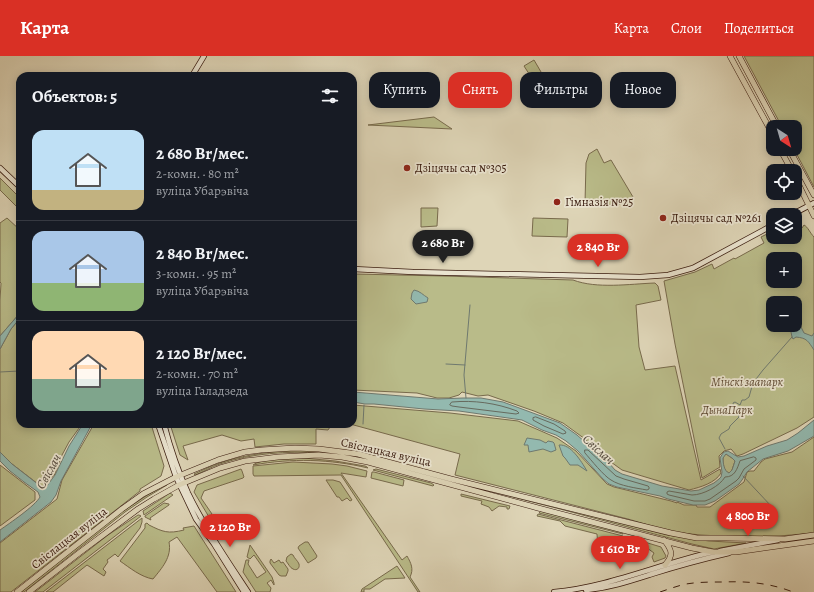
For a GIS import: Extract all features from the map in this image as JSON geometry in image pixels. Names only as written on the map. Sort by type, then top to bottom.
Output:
[{"type":"main road","points":[[194,72],[204,56]]},
{"type":"main road","points":[[730,56],[766,122]]},
{"type":"main road","points":[[739,56],[773,120]]},
{"type":"main road","points":[[793,156],[814,195]]},
{"type":"main road","points":[[0,168],[16,183]]},
{"type":"main road","points":[[802,188],[812,204],[814,216]]},
{"type":"main road","points":[[802,209],[812,204]]},
{"type":"main road","points":[[357,269],[634,277],[661,276],[674,274],[692,268],[766,229]]},
{"type":"main road","points":[[159,428],[169,459],[178,476]]},
{"type":"main road","points":[[165,428],[178,476],[196,519],[214,544],[244,592]]},
{"type":"main road","name":"Свіслацкая вуліца","points":[[17,592],[143,494],[178,476],[218,460],[245,452],[295,448],[325,449],[371,457],[671,533],[697,538],[785,539],[814,535]]},
{"type":"main road","name":"Свіслацкая вуліца","points":[[29,592],[138,509],[162,494],[181,484],[220,468],[245,461],[278,457],[319,455],[342,457],[368,462],[546,510],[692,548],[713,552],[736,552],[814,541]]},
{"type":"main road","points":[[181,484],[248,592]]},
{"type":"main road","points":[[554,592],[607,583],[683,559],[713,552],[785,539]]},
{"type":"main road","points":[[664,540],[671,549],[670,558],[665,565]]},
{"type":"main road","points":[[578,589],[596,589],[617,585],[711,557],[736,552]]},
{"type":"green space","points":[[744,56],[814,56],[814,187],[798,156],[802,156],[802,120],[778,120]]},
{"type":"green space","points":[[534,60],[541,72],[528,72],[524,66]]},
{"type":"green space","points":[[434,117],[452,129],[368,125]]},
{"type":"green space","points":[[597,149],[604,163],[611,160],[633,197],[618,205],[585,203],[586,163],[589,154]]},
{"type":"green space","points":[[0,178],[16,194],[16,206],[0,190]]},
{"type":"green space","points":[[421,208],[438,208],[437,226],[421,227]]},
{"type":"green space","points":[[7,218],[16,226],[16,318],[0,336],[1,283],[0,223]]},
{"type":"green space","points":[[533,218],[568,219],[567,237],[532,236]]},
{"type":"green space","name":"Мінскі заапарк","points":[[804,225],[814,237],[814,417],[797,428],[743,454],[737,456],[731,449],[724,451],[719,456],[720,467],[702,478],[664,281],[695,272],[712,264],[714,269],[764,243],[761,237],[766,234],[766,244],[802,244],[802,228]]},
{"type":"green space","points":[[357,274],[573,280],[582,283],[603,285],[655,283],[658,286],[661,300],[636,305],[639,347],[645,370],[675,366],[701,480],[720,469],[721,473],[711,482],[689,490],[622,470],[563,423],[534,411],[488,395],[478,396],[462,392],[459,395],[449,398],[437,398],[417,393],[357,390]]},
{"type":"green space","points":[[16,323],[16,428],[79,428],[62,455],[55,474],[42,487],[12,464],[0,452],[0,349]]},
{"type":"green space","points":[[357,405],[450,413],[518,421],[557,438],[576,451],[607,484],[684,505],[696,505],[697,507],[710,507],[744,482],[747,472],[754,471],[765,459],[792,452],[814,437],[814,533],[738,537],[681,533],[662,529],[455,475],[460,454],[357,426]]},
{"type":"green space","points":[[92,428],[152,428],[164,466],[161,476],[140,489],[140,491],[11,592],[0,592],[0,543],[57,499],[62,480]]},
{"type":"green space","points":[[171,428],[329,428],[328,430],[316,429],[316,444],[284,444],[255,447],[254,439],[241,441],[222,435],[183,446],[188,460],[180,455]]},
{"type":"green space","points":[[282,451],[314,451],[352,455],[384,462],[449,480],[320,453],[308,452],[244,457],[220,464],[195,475],[194,474],[235,458]]},
{"type":"green space","points":[[726,454],[735,461],[732,470],[729,473],[724,469],[723,464],[723,457]]},
{"type":"green space","points":[[304,458],[335,461],[365,466],[368,468],[311,460],[282,461],[253,465],[270,460]]},
{"type":"green space","points":[[293,462],[332,464],[367,471],[366,477],[341,473],[402,560],[407,556],[412,566],[410,577],[420,592],[418,592],[341,475],[254,476],[253,474],[253,466]]},
{"type":"green space","points":[[0,465],[35,492],[35,500],[0,526]]},
{"type":"green space","points":[[241,469],[243,478],[204,491],[201,498],[212,514],[209,517],[194,492],[197,485]]},
{"type":"green space","points":[[376,469],[434,485],[433,486],[373,470]]},
{"type":"green space","points":[[372,472],[404,480],[403,486],[371,478]]},
{"type":"green space","points":[[326,480],[340,482],[352,500],[350,501],[347,498],[342,501],[339,497],[337,497]]},
{"type":"green space","points":[[453,481],[667,535],[709,541],[746,543],[714,549]]},
{"type":"green space","points":[[166,484],[167,485],[125,512],[24,592],[20,592],[123,511]]},
{"type":"green space","points":[[170,493],[173,495],[144,515],[143,511]]},
{"type":"green space","points":[[461,494],[510,506],[509,509],[507,509],[507,507],[499,506],[492,511],[489,507],[481,504],[482,501],[461,496]]},
{"type":"green space","points":[[164,503],[169,505],[150,518],[151,520],[145,517],[145,516]]},
{"type":"green space","points":[[541,511],[622,532],[623,534],[539,513]]},
{"type":"green space","points":[[538,514],[623,536],[624,542],[598,547],[597,534],[565,526],[560,521],[537,516]]},
{"type":"green space","points":[[138,515],[141,516],[43,592],[35,592],[108,535]]},
{"type":"green space","points":[[142,518],[140,528],[118,557],[115,554],[107,560],[108,562],[103,569],[106,572],[104,576],[87,565],[53,592],[46,592]]},
{"type":"green space","points":[[147,523],[166,532],[184,530],[183,528],[194,526],[236,592],[217,592],[177,537],[169,542],[170,547],[168,557],[153,579],[140,574],[120,561],[145,528],[145,524]]},
{"type":"green space","points":[[628,537],[661,547],[666,556],[665,558],[654,562],[652,557],[654,553],[647,548],[638,547],[628,540]]},
{"type":"green space","points":[[305,542],[308,542],[317,556],[308,563],[298,548]]},
{"type":"green space","points":[[250,545],[272,577],[274,585],[271,580],[267,583],[271,588],[270,592],[256,592],[243,572],[246,560],[249,560],[248,564],[257,578],[266,572],[254,555],[250,559],[247,557]]},
{"type":"green space","points":[[291,554],[299,564],[298,569],[294,570],[286,561],[287,557]]},
{"type":"green space","points":[[271,559],[274,563],[279,560],[281,563],[283,562],[288,569],[286,576],[279,575],[270,563]]},
{"type":"green space","points":[[397,566],[405,578],[385,579],[370,589],[364,589],[364,592],[361,592],[362,589]]},
{"type":"water","points":[[414,290],[420,292],[428,298],[427,302],[416,304],[411,299]]},
{"type":"water","points":[[16,318],[16,323],[0,349],[0,336]]},
{"type":"water","points":[[802,329],[804,333],[812,336],[814,333],[814,350],[805,339],[796,337],[793,339],[791,332],[802,332]]},
{"type":"water","points":[[357,392],[438,399],[481,398],[503,402],[560,423],[577,435],[615,470],[622,474],[662,486],[691,491],[699,490],[714,483],[721,477],[722,472],[720,458],[724,452],[728,451],[738,457],[744,456],[767,446],[787,440],[814,420],[814,436],[788,451],[763,459],[747,472],[739,484],[715,501],[705,505],[693,505],[609,484],[578,451],[566,441],[522,420],[459,411],[357,403]],"holes":[[[726,454],[735,461],[732,470],[729,473],[727,472],[723,458]]]},
{"type":"water","points":[[80,428],[90,428],[51,502],[0,542],[0,530],[28,510],[40,497],[38,492],[10,471],[0,461],[0,452],[12,464],[39,485],[46,487],[55,475],[69,446]]},
{"type":"water","points":[[527,438],[540,440],[546,443],[548,441],[553,442],[556,450],[551,452],[543,449],[529,452],[528,445],[524,445]]},
{"type":"water","points":[[559,445],[563,445],[572,450],[587,471],[578,465],[570,465],[563,456]]},
{"type":"waterway","points":[[466,398],[464,375],[470,305]]},
{"type":"waterway","points":[[725,449],[719,438],[721,434],[729,429],[739,417],[733,403],[735,402],[740,405],[742,400],[749,397],[753,383],[792,337]]},
{"type":"waterway","points":[[446,364],[465,365]]},
{"type":"waterway","points":[[0,372],[16,371]]},
{"type":"waterway","points":[[363,424],[364,405]]},
{"type":"waterway","points":[[743,476],[772,507]]},
{"type":"railway","points":[[660,592],[691,583],[704,582],[750,582],[793,592]]},
{"type":"place","name":"Дзіцячы сад №305","points":[[407,168]]},
{"type":"place","name":"Гімназія №25","points":[[557,202]]},
{"type":"place","name":"Дзіцячы сад №261","points":[[663,218]]},
{"type":"park label","name":"ДынаПарк","points":[[727,410]]},
{"type":"water label","name":"Свіслач","points":[[599,449]]},
{"type":"water label","name":"Свіслач","points":[[48,471]]}]
